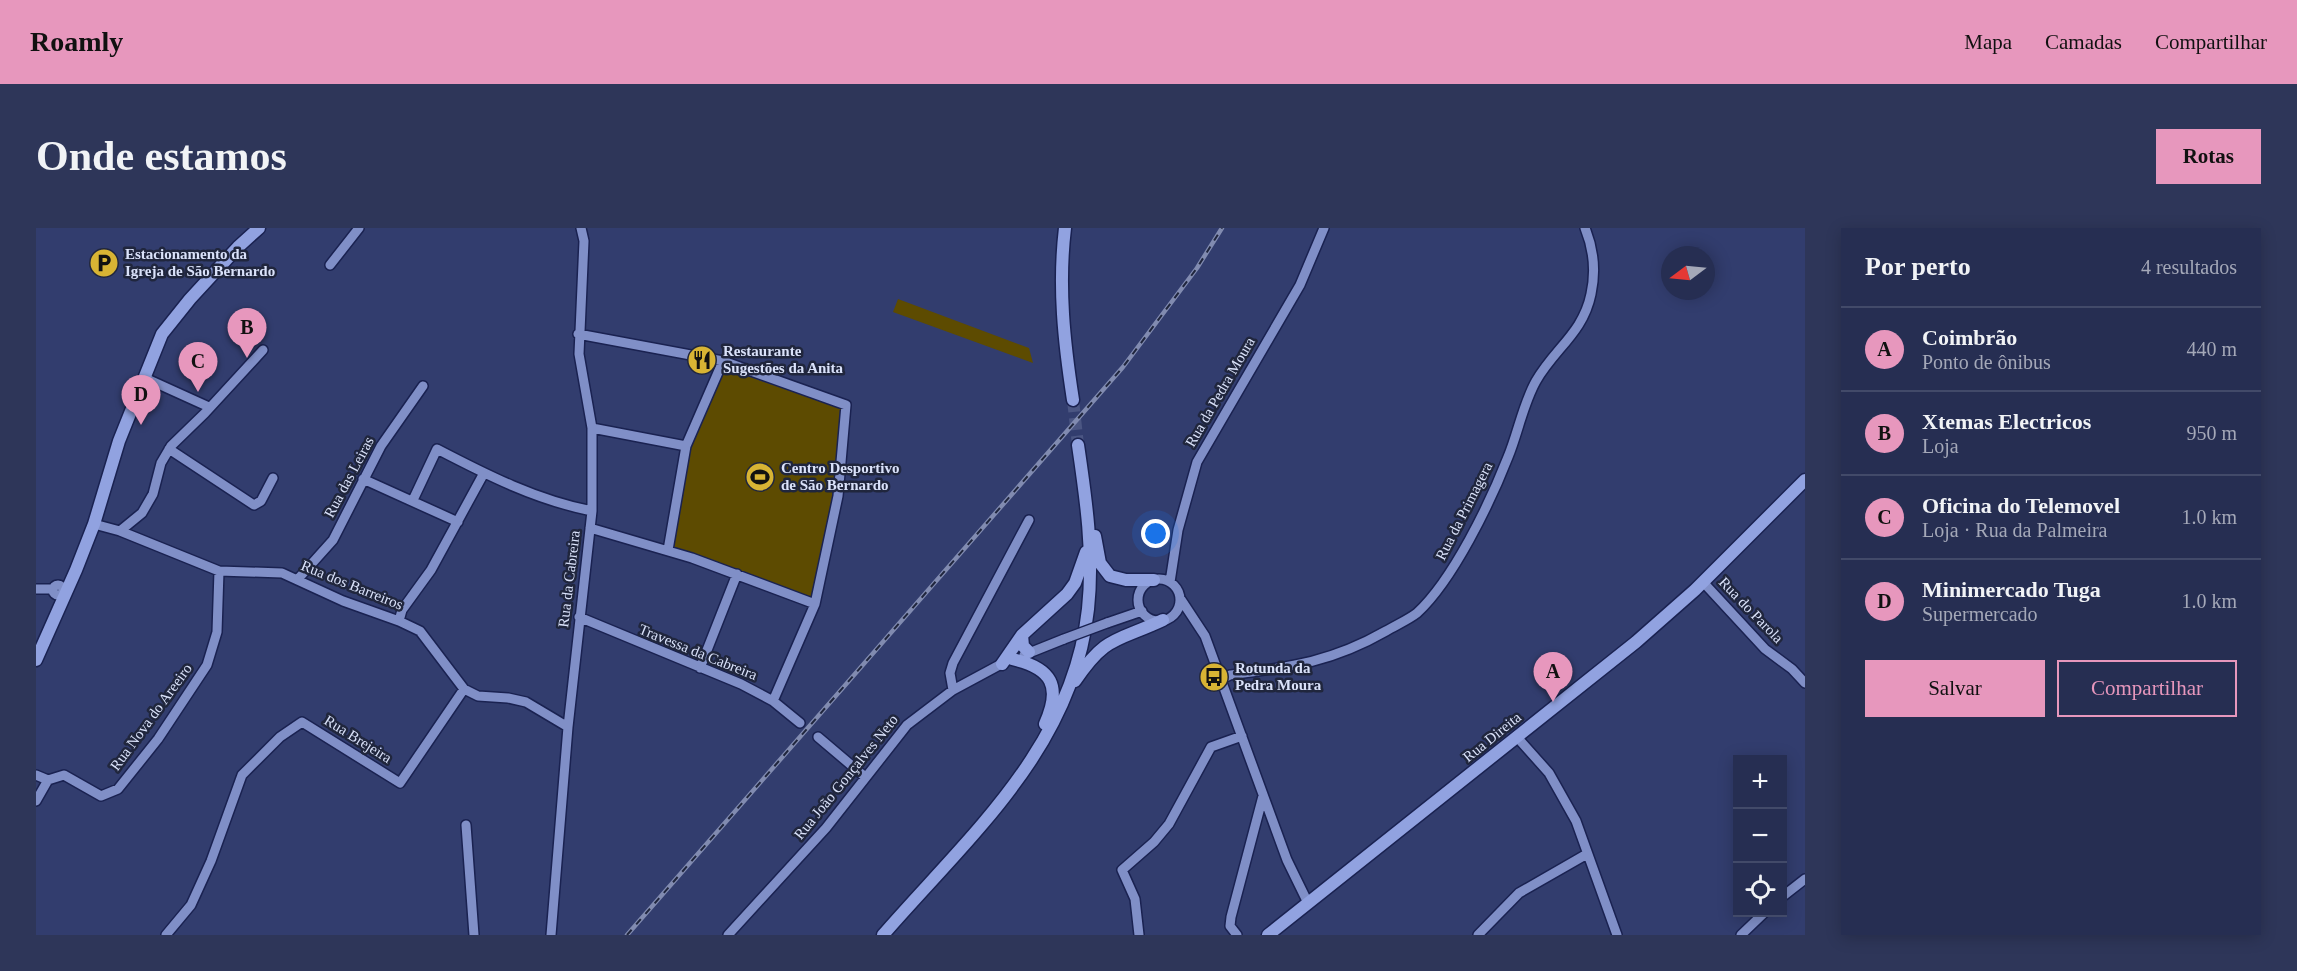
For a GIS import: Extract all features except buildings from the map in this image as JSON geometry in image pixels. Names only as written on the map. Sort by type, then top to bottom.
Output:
[{"type":"main road","points":[[36,660],[58,592],[76,570],[94,524],[119,441],[162,334],[176,315],[238,247],[259,228]]},
{"type":"main road","points":[[1065,228],[1060,272],[1062,321],[1072,400]]},
{"type":"main road","points":[[883,935],[1024,773],[1054,726],[1069,689],[1088,609],[1090,542],[1078,445]]},
{"type":"main road","name":"Rua Direita","points":[[1268,935],[1636,642],[1703,582],[1805,480]]},
{"type":"main road","points":[[1086,499],[1100,563],[1105,571],[1117,579],[1154,580]]},
{"type":"main road","points":[[1007,661],[1022,635],[1075,584],[1090,542]]},
{"type":"main road","points":[[1069,689],[1100,648],[1112,639],[1163,620]]},
{"type":"main road","points":[[1022,635],[1023,646],[1052,683],[1054,696],[1050,713],[1024,773]]},
{"type":"main road","points":[[1007,661],[1033,656]]},
{"type":"street","points":[[330,265],[359,228]]},
{"type":"street","name":"Rua da Cabreira","points":[[551,935],[567,727],[592,511],[592,428],[579,354],[578,334],[584,241],[581,228]]},
{"type":"street","name":"Rua da Pedra Moura","points":[[1170,582],[1178,530],[1197,462],[1300,285],[1324,228]]},
{"type":"street","name":"Rua da Primagera","points":[[1222,679],[1230,675],[1325,660],[1368,641],[1415,614],[1437,593],[1462,553],[1508,459],[1535,382],[1555,353],[1581,326],[1591,295],[1595,261],[1584,228]]},
{"type":"street","points":[[578,334],[723,361],[846,405],[838,496],[815,604],[772,701]]},
{"type":"street","points":[[120,531],[142,513],[153,494],[161,463],[169,449],[263,350]]},
{"type":"street","points":[[668,550],[686,446],[723,361]]},
{"type":"street","points":[[145,378],[209,407]]},
{"type":"street","name":"Rua das Leiras","points":[[298,579],[333,540],[381,446],[423,386]]},
{"type":"street","points":[[592,428],[686,446]]},
{"type":"street","points":[[169,449],[254,505],[261,501],[273,478]]},
{"type":"street","points":[[413,500],[437,449],[507,485],[592,511]]},
{"type":"street","points":[[399,621],[402,610],[431,570],[484,473]]},
{"type":"street","points":[[363,479],[458,522]]},
{"type":"street","points":[[953,690],[950,673],[953,663],[1029,519]]},
{"type":"street","name":"Rua dos Barreiros","points":[[94,524],[120,531],[219,571],[273,572],[298,579],[343,601],[399,621],[420,631],[464,689]]},
{"type":"street","points":[[590,528],[668,550],[815,604]]},
{"type":"street","name":"Rua Nova do Areeiro","points":[[36,775],[48,780],[64,775],[101,796],[118,789],[158,739],[207,665],[217,632],[219,571]]},
{"type":"street","points":[[700,668],[737,574]]},
{"type":"street","points":[[1194,617],[1175,614],[1163,620],[1151,619],[1139,605],[1140,592],[1154,580],[1170,582],[1180,598],[1194,617],[1206,636],[1263,796],[1296,882],[1308,903]]},
{"type":"street","name":"Rua do Parola","points":[[1703,582],[1765,649],[1792,669],[1805,683]]},
{"type":"street","points":[[36,590],[58,592]]},
{"type":"street","points":[[1175,614],[1180,598]]},
{"type":"street","points":[[1033,656],[1064,639],[1142,611]]},
{"type":"street","name":"Travessa da Cabreira","points":[[579,617],[741,684],[772,701],[800,723]]},
{"type":"street","name":"Rua João Gonçalves Neto","points":[[728,935],[826,828],[864,776],[907,725],[953,690],[1007,661]]},
{"type":"street","points":[[464,689],[478,696],[526,702],[567,727]]},
{"type":"street","name":"Rua Brejeira","points":[[166,935],[191,905],[212,861],[242,776],[280,737],[302,722],[400,783],[464,689]]},
{"type":"street","points":[[1139,935],[1135,899],[1122,870],[1154,842],[1169,824],[1211,747],[1242,736]]},
{"type":"street","points":[[1516,736],[1549,773],[1576,821],[1617,935]]},
{"type":"street","points":[[818,737],[864,776]]},
{"type":"street","points":[[36,801],[48,780]]},
{"type":"street","points":[[1237,935],[1230,926],[1231,916],[1263,796]]},
{"type":"street","points":[[466,825],[474,935]]},
{"type":"street","points":[[1478,935],[1519,893],[1587,854]]},
{"type":"street","points":[[1787,893],[1805,879]]},
{"type":"street","points":[[1741,935],[1760,917]]},
{"type":"shaded area","points":[[898,299],[1029,348],[1033,363],[893,312]]},
{"type":"shaded area","name":"Centro Desportivo de São Bernardo","points":[[724,368],[842,409],[831,506],[812,597],[674,548],[690,448]]},
{"type":"tunnel","points":[[1073,400],[1078,445]]},
{"type":"railway","points":[[627,935],[1123,367],[1197,268],[1222,228]]},
{"type":"place","name":"Estacionamento da Igreja de São Bernardo","points":[[104,263]]},
{"type":"place","name":"Xtemas Electricos","points":[[247,358]]},
{"type":"place","name":"Restaurante Sugestões da Anita","points":[[702,360]]},
{"type":"place","name":"Oficina do Telemovel","points":[[198,392]]},
{"type":"place","name":"Minimercado Tuga","points":[[141,425]]},
{"type":"place","name":"Centro Desportivo de São Bernardo","points":[[760,477]]},
{"type":"place","name":"Rotunda da Pedra Moura","points":[[1214,677]]},
{"type":"place","name":"Coimbrão","points":[[1553,702]]}]
